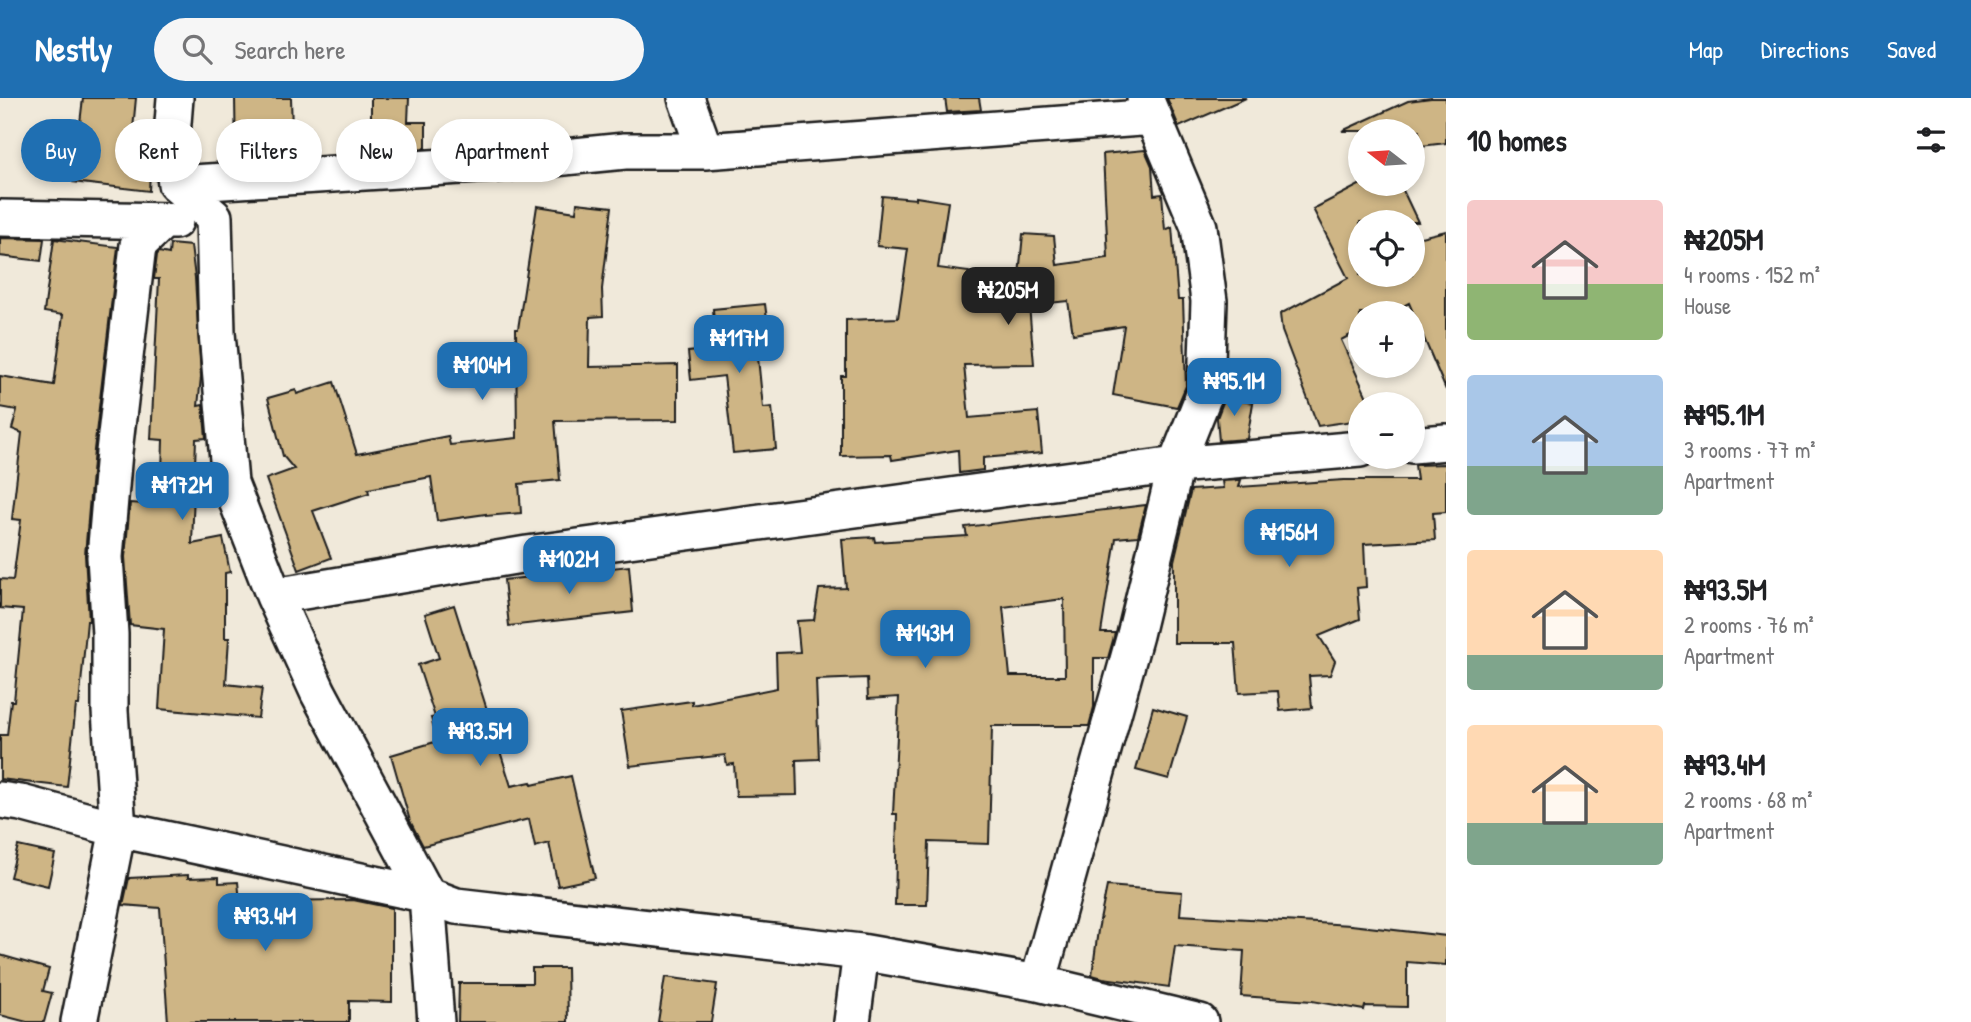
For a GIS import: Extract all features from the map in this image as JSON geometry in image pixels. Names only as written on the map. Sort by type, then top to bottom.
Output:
[{"type":"street","points":[[174,98],[171,148],[177,184],[214,217],[217,334],[230,483],[274,596],[318,692],[427,895],[436,1022]]},
{"type":"street","points":[[685,98],[705,152]]},
{"type":"street","points":[[177,184],[493,164],[625,151],[705,152],[1150,107],[1199,227],[1209,301],[1206,390],[1176,465],[1135,635],[1038,983]]},
{"type":"street","points":[[0,218],[162,222],[214,217]]},
{"type":"street","points":[[79,1022],[118,829],[110,711],[110,634],[105,557],[114,452],[138,245],[162,222]]},
{"type":"street","points":[[1425,444],[1446,442]]},
{"type":"street","points":[[274,596],[527,554],[1176,465],[1348,450]]},
{"type":"street","points":[[0,800],[118,829],[427,895],[456,906],[861,952],[1038,983],[1200,1022]]},
{"type":"street","points":[[852,1022],[861,952]]},
{"type":"building","points":[[83,98],[136,98],[134,119],[115,119],[115,182],[149,182],[149,191],[73,182],[101,182],[101,119],[80,119]]},
{"type":"building","points":[[235,98],[291,98],[292,119],[235,119]]},
{"type":"building","points":[[371,98],[409,98],[408,119],[371,119]]},
{"type":"building","points":[[945,98],[979,98],[981,110],[947,112]]},
{"type":"building","points":[[1167,98],[1246,98],[1179,127]]},
{"type":"building","points":[[1446,98],[1446,143],[1425,146],[1425,119],[1368,119],[1408,101]]},
{"type":"building","points":[[417,122],[426,122],[426,148],[417,149]]},
{"type":"building","points":[[1145,150],[1152,166],[1154,195],[1162,194],[1165,230],[1172,227],[1178,300],[1183,300],[1186,386],[1177,407],[1113,395],[1124,326],[1073,334],[1068,301],[1029,305],[1034,364],[964,365],[969,418],[1038,412],[1042,453],[983,458],[983,470],[959,473],[958,450],[892,460],[891,455],[841,456],[841,376],[846,376],[846,320],[898,318],[908,249],[877,246],[882,196],[948,202],[938,268],[969,272],[966,288],[1018,286],[1023,234],[1054,236],[1057,265],[1108,258],[1103,154]]},
{"type":"building","points":[[1348,191],[1348,196],[1406,196],[1412,210],[1348,210],[1348,278],[1313,209]]},
{"type":"building","points":[[577,203],[612,207],[602,289],[603,316],[590,317],[589,367],[678,365],[678,420],[555,421],[560,480],[519,484],[521,513],[486,514],[437,521],[431,477],[368,489],[369,493],[313,511],[331,558],[299,570],[266,479],[294,469],[283,456],[268,398],[296,390],[297,394],[334,382],[357,454],[448,436],[450,445],[517,438],[516,329],[537,206],[576,212]]},
{"type":"building","points":[[1446,231],[1446,390],[1425,341],[1425,301],[1348,301],[1348,336],[1341,340],[1348,355],[1348,378],[1358,378],[1365,392],[1348,392],[1348,422],[1318,426],[1282,331],[1280,314],[1348,278],[1348,287],[1425,287],[1425,236]]},
{"type":"building","points":[[0,238],[44,239],[41,261],[0,256]]},
{"type":"building","points":[[54,239],[118,247],[94,450],[85,555],[89,621],[67,787],[0,779],[0,735],[7,735],[11,701],[14,701],[23,610],[0,608],[0,579],[13,580],[21,520],[12,519],[22,433],[12,429],[17,410],[0,407],[0,376],[54,385],[63,315],[44,312]]},
{"type":"building","points":[[170,244],[191,246],[195,278],[201,377],[198,406],[203,405],[206,438],[196,439],[192,544],[223,538],[230,572],[225,573],[225,638],[229,638],[226,684],[262,688],[258,718],[159,709],[164,629],[130,625],[125,557],[130,503],[161,505],[163,440],[151,439],[159,279],[154,279],[157,255],[159,252],[169,254]]},
{"type":"building","points":[[765,304],[769,335],[756,337],[763,408],[772,407],[776,449],[733,453],[724,376],[691,380],[688,352],[716,349],[713,309]]},
{"type":"building","points":[[1232,384],[1229,399],[1253,403],[1247,439],[1219,441],[1217,418],[1225,397],[1226,385]]},
{"type":"building","points":[[1446,464],[1446,512],[1433,513],[1435,540],[1364,544],[1366,587],[1357,588],[1360,619],[1319,636],[1335,661],[1330,675],[1309,676],[1312,708],[1280,711],[1278,691],[1239,693],[1235,643],[1174,643],[1174,561],[1191,490],[1223,488],[1222,481],[1241,480],[1239,487],[1344,480],[1417,480],[1416,469],[1425,469],[1425,465]]},
{"type":"building","points":[[1146,505],[1138,536],[1116,538],[1101,633],[1115,633],[1108,658],[1094,658],[1094,707],[1089,726],[992,726],[989,844],[929,842],[927,905],[895,905],[897,814],[893,814],[899,697],[868,699],[867,678],[816,680],[819,759],[796,760],[797,795],[736,796],[734,764],[727,765],[725,755],[630,766],[621,711],[692,701],[692,705],[777,688],[776,653],[800,652],[797,621],[814,620],[819,589],[846,588],[842,539],[874,537],[875,542],[967,536],[965,527]],"holes":[[[1064,599],[1065,676],[1010,676],[1003,607]]]},
{"type":"building","points":[[629,566],[633,612],[509,626],[504,580]]},
{"type":"building","points":[[454,605],[511,786],[531,782],[532,785],[571,776],[595,878],[558,886],[549,843],[535,847],[529,819],[423,846],[410,821],[391,755],[438,741],[431,718],[435,717],[418,665],[439,658],[425,614]]},
{"type":"building","points":[[1153,707],[1187,717],[1169,779],[1136,770]]},
{"type":"building","points":[[18,846],[55,854],[48,886],[10,877]]},
{"type":"building","points":[[188,875],[188,878],[219,877],[219,883],[238,882],[240,901],[353,900],[392,908],[392,1002],[349,1001],[349,1022],[168,1022],[160,908],[123,905],[129,878]]},
{"type":"building","points":[[1107,886],[1182,892],[1180,915],[1351,925],[1446,936],[1446,965],[1407,962],[1407,1007],[1365,1006],[1364,1010],[1312,1001],[1241,996],[1244,951],[1175,946],[1169,987],[1103,978],[1092,975]]},
{"type":"building","points":[[0,955],[49,969],[43,991],[52,993],[44,1022],[27,1022],[0,1015]]},
{"type":"building","points":[[532,968],[567,968],[568,1022],[458,1022],[459,983],[532,983]]},
{"type":"building","points":[[665,977],[717,984],[711,1022],[658,1022]]}]
